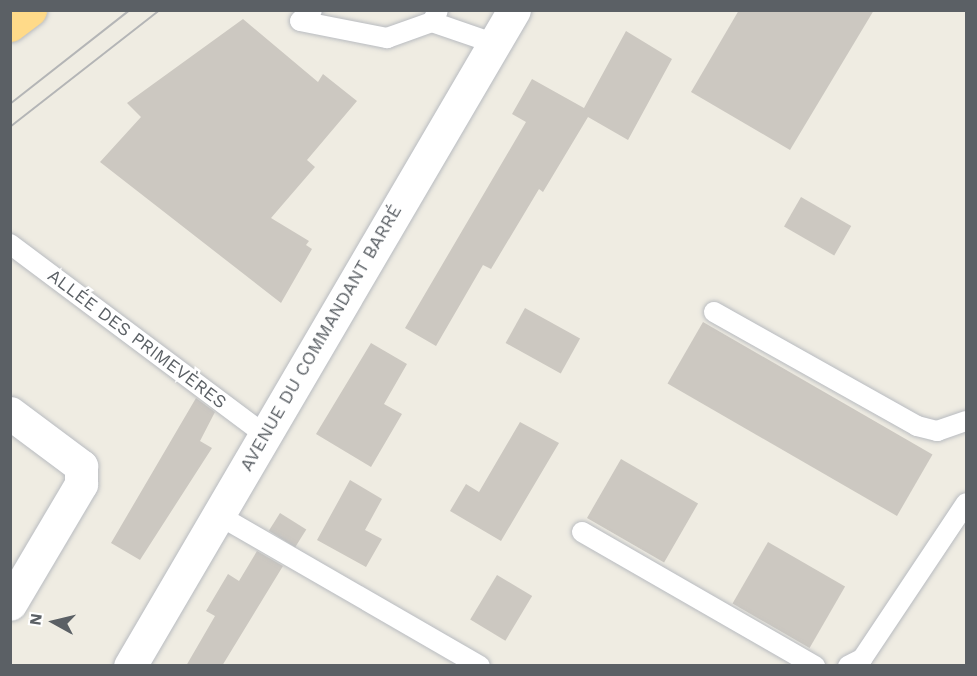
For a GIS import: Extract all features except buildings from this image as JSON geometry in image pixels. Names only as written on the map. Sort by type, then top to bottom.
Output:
[{"type":"highway","points":[[10,25],[30,10]]},
{"type":"street","name":"AVENUE DU COMMANDANT BARRÉ","points":[[130,666],[220,516],[264,434],[514,10]]},
{"type":"street","points":[[10,413],[81,466],[81,484],[10,604]]},
{"type":"lane","points":[[312,10],[300,21],[387,38],[435,16],[496,44]]},
{"type":"lane","name":"ALLÉE DES PRIMEVÈRES","points":[[10,244],[264,434]]},
{"type":"lane","points":[[714,312],[917,426],[937,431],[966,421]]},
{"type":"lane","points":[[848,666],[862,659],[966,503]]},
{"type":"lane","points":[[220,516],[480,666]]},
{"type":"lane","points":[[582,532],[815,666]]},
{"type":"tram line","points":[[10,104],[130,10]]},
{"type":"tram line","points":[[10,127],[160,10]]}]
